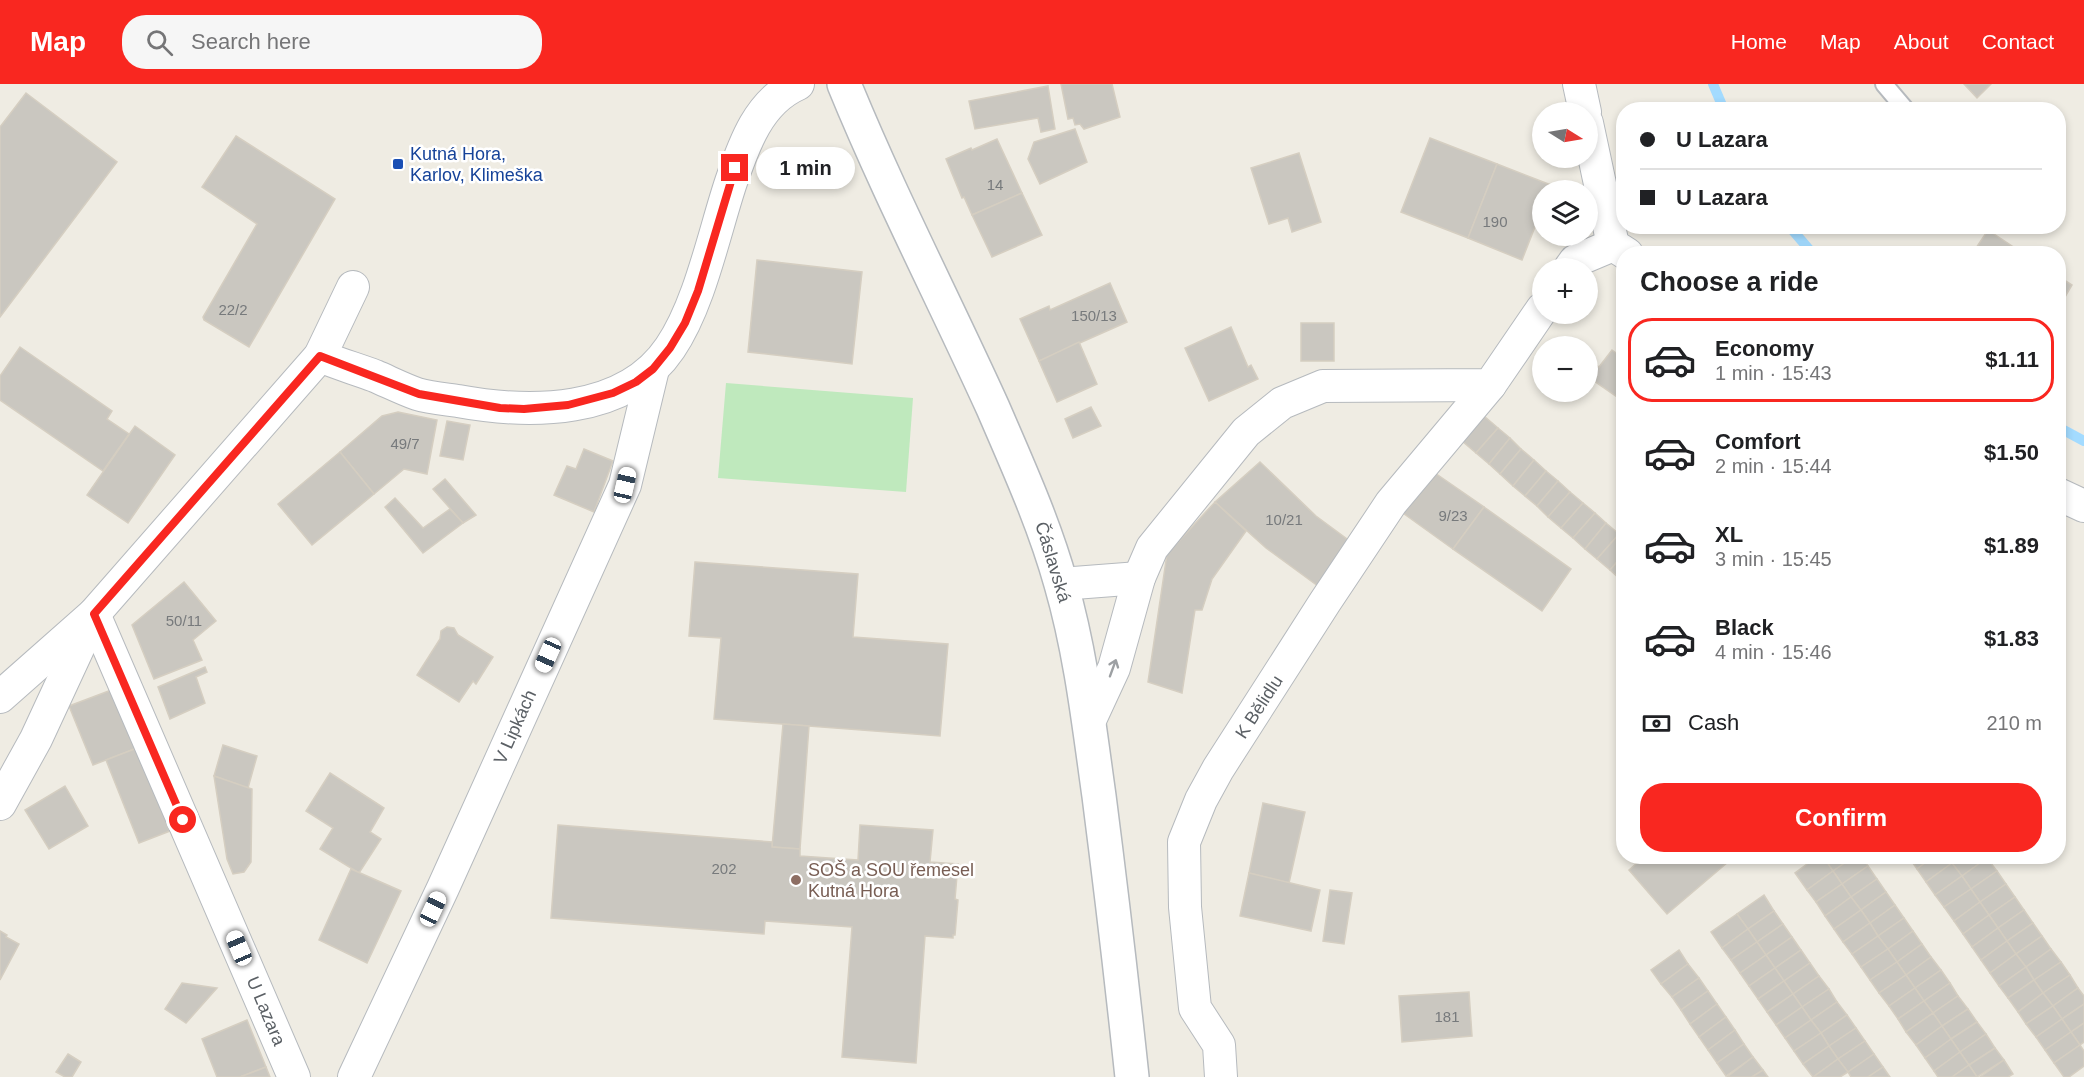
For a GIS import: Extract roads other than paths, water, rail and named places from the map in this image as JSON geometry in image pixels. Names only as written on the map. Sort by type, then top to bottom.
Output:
[{"type":"street","points":[[320,356],[419,394],[476,405],[524,409],[568,405],[593,399],[636,382],[653,369],[670,348],[685,323],[698,291],[742,148],[758,118],[772,100],[786,89],[798,84]]},
{"type":"street","name":"Čáslavská","points":[[844,84],[885,181],[1025,481],[1061,584],[1074,637],[1089,722],[1113,903],[1132,1077]]},
{"type":"street","points":[[1579,84],[1583,102]]},
{"type":"street","points":[[1598,165],[1616,234]]},
{"type":"street","points":[[1586,258],[1616,250]]},
{"type":"street","points":[[0,697],[94,614],[320,356],[353,287]]},
{"type":"street","name":"K Bělidlu","points":[[1221,1077],[1219,1045],[1196,1008],[1185,908],[1184,842],[1200,800],[1325,602],[1391,503],[1490,385],[1532,324]]},
{"type":"street","name":"V Lipkách","points":[[354,1077],[443,888],[625,485],[653,369]]},
{"type":"street","points":[[1089,722],[1113,668],[1139,578],[1152,548],[1246,432],[1282,403],[1323,386],[1490,385]]},
{"type":"street","points":[[2066,498],[2084,506]]},
{"type":"street","points":[[1061,584],[1139,578]]},
{"type":"street","points":[[0,804],[36,739],[94,614]]},
{"type":"street","name":"U Lazara","points":[[94,614],[294,1077]]},
{"type":"lane","points":[[1884,84],[1899,102]]},
{"type":"waterway","points":[[1713,84],[1721,102]]},
{"type":"waterway","points":[[1796,234],[1806,246]]},
{"type":"waterway","points":[[2066,431],[2084,441]]},
{"type":"place","name":"Kutná Hora, Karlov, Klimeška","points":[[398,164]]},
{"type":"place","name":"SOŠ a SOU řemesel Kutná Hora","points":[[796,880]]}]
